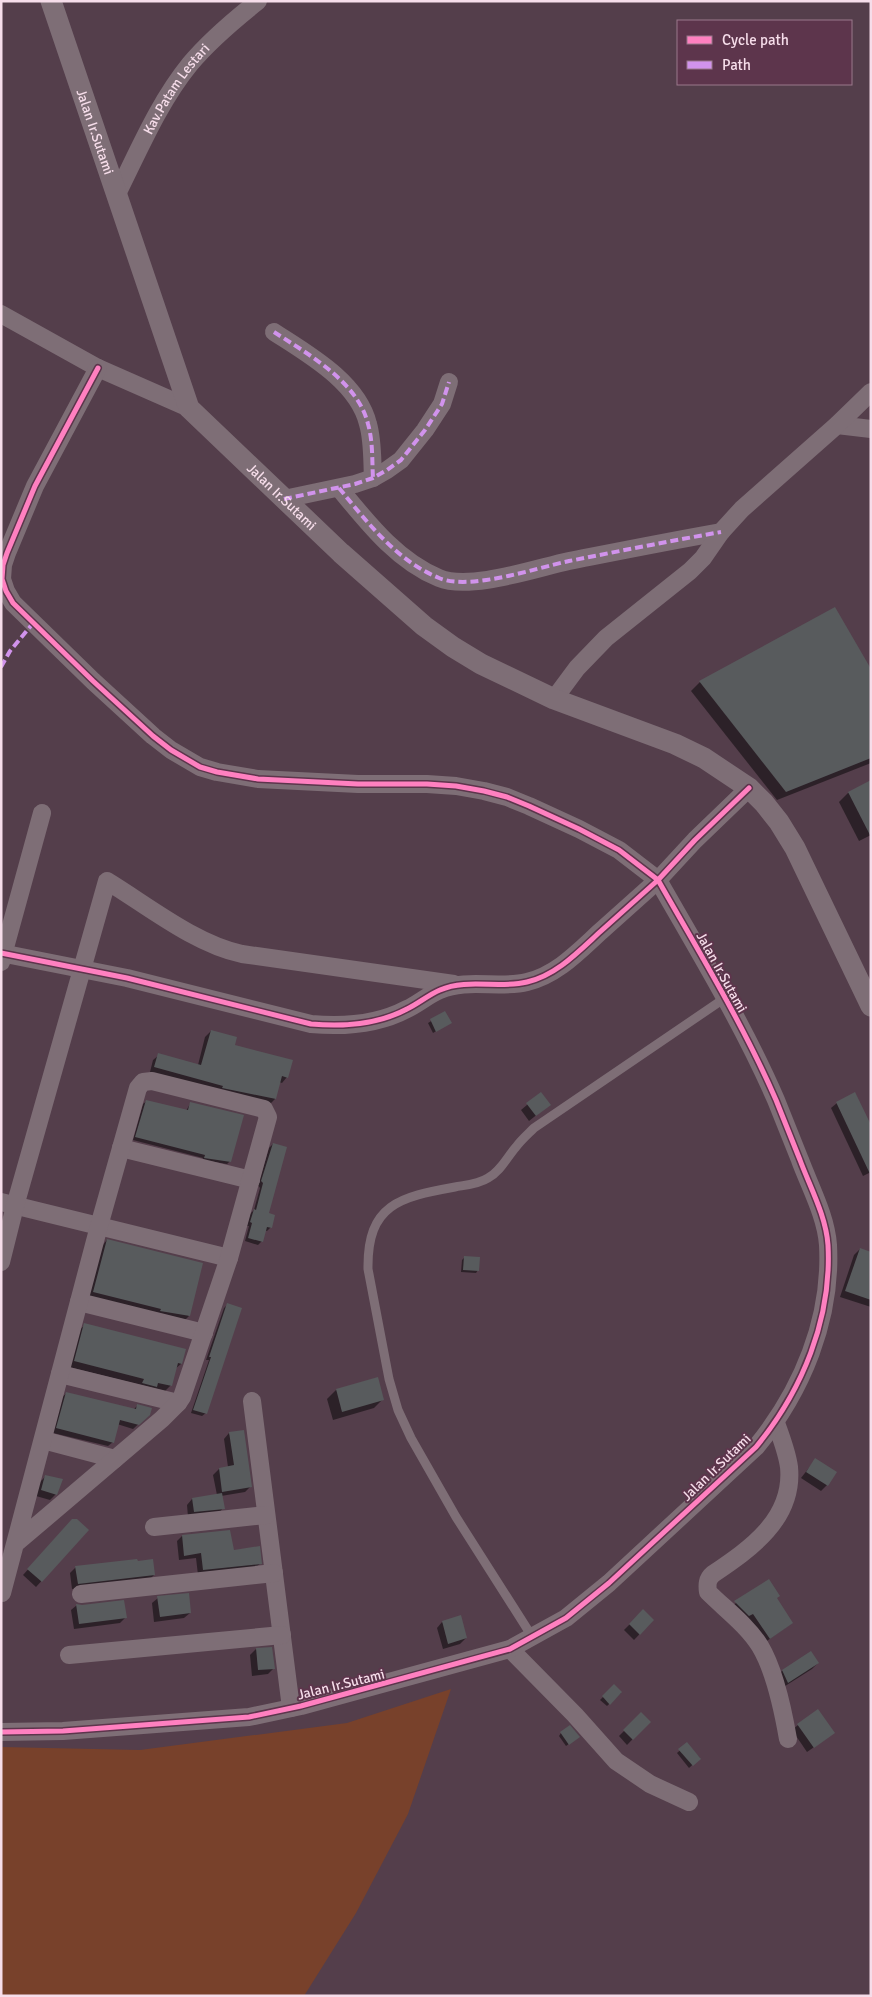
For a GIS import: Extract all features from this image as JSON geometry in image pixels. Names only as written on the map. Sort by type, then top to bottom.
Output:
[{"type":"street","name":"Jalan Ir.Sutami","points":[[51,1],[189,408],[341,553],[431,631],[481,664],[554,700],[675,744],[704,758],[749,788],[779,822],[795,848],[866,983],[871,1006]]},
{"type":"street","name":"Kav.Patam Lestari","points":[[117,194],[156,114],[190,64],[209,43],[258,1]]},
{"type":"street","points":[[1,314],[98,368],[189,408]]},
{"type":"street","points":[[274,332],[320,362],[340,379],[356,400],[369,425],[373,478]]},
{"type":"street","points":[[98,368],[34,486],[3,565],[2,578],[6,591],[13,603],[153,736],[171,750],[200,767],[233,775],[287,781],[456,786],[507,797],[579,829],[619,850],[658,880]]},
{"type":"street","points":[[284,499],[339,488],[373,478],[401,460],[414,445],[442,404],[449,382]]},
{"type":"street","points":[[554,700],[592,652],[620,625],[690,571],[703,558],[721,532],[757,495],[837,425],[871,392]]},
{"type":"street","points":[[837,425],[871,429]]},
{"type":"street","points":[[339,488],[366,520],[394,548],[412,562],[440,579],[456,582],[488,580],[566,562],[721,532]]},
{"type":"street","points":[[1,1262],[8,1204],[82,969],[107,881],[204,941],[223,950],[458,984],[505,985],[525,983],[540,979],[570,958],[658,880],[695,840],[749,788]]},
{"type":"street","points":[[42,813],[2,956],[127,978],[311,1024],[336,1026],[363,1024],[386,1019],[408,1009],[440,990],[458,984]]},
{"type":"street","name":"Jalan Ir.Sutami","points":[[1,1732],[62,1731],[192,1723],[249,1717],[410,1678],[510,1650],[566,1618],[609,1583],[756,1447],[776,1423],[801,1379],[820,1323],[826,1292],[828,1243],[822,1216],[775,1098],[725,998],[658,880]]},
{"type":"street","points":[[2,1593],[99,1226],[140,1084],[147,1081],[260,1108],[266,1112],[268,1117],[229,1258],[182,1397],[178,1403],[115,1459],[15,1544]]},
{"type":"street","points":[[121,1148],[250,1180]]},
{"type":"street","points":[[8,1204],[229,1258]]},
{"type":"street","points":[[79,1302],[204,1333]]},
{"type":"street","points":[[60,1374],[178,1403]]},
{"type":"street","points":[[252,1401],[291,1708]]},
{"type":"street","points":[[776,1423],[786,1452],[789,1468],[785,1502],[771,1526],[744,1552],[712,1574],[707,1586],[708,1592],[745,1628],[760,1646],[784,1714],[788,1739]]},
{"type":"street","points":[[43,1440],[115,1459]]},
{"type":"street","points":[[154,1527],[266,1515]]},
{"type":"street","points":[[81,1594],[274,1574]]},
{"type":"street","points":[[68,1655],[282,1634]]},
{"type":"street","points":[[510,1650],[576,1715],[616,1761],[650,1784],[689,1802]]},
{"type":"lane","points":[[533,1638],[456,1517],[411,1438],[398,1410],[389,1379],[368,1269],[370,1237],[384,1212],[398,1201],[426,1192],[488,1179],[497,1172],[515,1147],[534,1128],[725,998]]},
{"type":"shaded area","points":[[451,1689],[408,1814],[356,1913],[304,1996],[1,1996],[1,1747],[140,1750],[347,1723]]},
{"type":"building","points":[[835,607],[871,669],[871,758],[786,792],[699,681]]},
{"type":"building","points":[[871,780],[871,837],[848,792]]},
{"type":"building","points":[[445,1011],[452,1023],[436,1032],[430,1019]]},
{"type":"building","points":[[211,1030],[237,1037],[235,1045],[293,1060],[288,1078],[282,1076],[276,1099],[222,1088],[223,1086],[154,1067],[158,1053],[201,1065]]},
{"type":"building","points":[[541,1092],[551,1105],[536,1116],[526,1103]]},
{"type":"building","points":[[855,1092],[871,1125],[871,1176],[836,1102]]},
{"type":"building","points":[[146,1100],[188,1110],[190,1102],[244,1115],[231,1162],[204,1158],[205,1155],[135,1137]]},
{"type":"building","points":[[273,1143],[287,1147],[269,1213],[275,1215],[272,1228],[267,1227],[263,1242],[248,1238],[252,1223],[250,1222],[254,1209],[256,1210],[263,1183],[261,1181]]},
{"type":"building","points":[[107,1239],[203,1263],[190,1316],[160,1311],[161,1309],[93,1292]]},
{"type":"building","points":[[860,1248],[871,1252],[871,1300],[845,1291]]},
{"type":"building","points":[[464,1256],[480,1257],[479,1271],[463,1270]]},
{"type":"building","points":[[227,1303],[242,1308],[207,1414],[193,1410]]},
{"type":"building","points":[[84,1323],[186,1349],[182,1364],[178,1363],[172,1386],[158,1383],[157,1387],[142,1383],[144,1379],[74,1361]]},
{"type":"building","points":[[378,1377],[384,1400],[342,1412],[336,1389]]},
{"type":"building","points":[[66,1392],[136,1409],[137,1404],[152,1408],[150,1415],[139,1425],[120,1420],[114,1443],[56,1428]]},
{"type":"building","points":[[244,1430],[252,1487],[222,1492],[219,1468],[234,1465],[229,1432]]},
{"type":"building","points":[[815,1458],[837,1472],[828,1486],[806,1472]]},
{"type":"building","points":[[45,1475],[63,1479],[57,1495],[41,1490]]},
{"type":"building","points":[[222,1493],[225,1509],[194,1512],[192,1498]]},
{"type":"building","points":[[72,1519],[77,1519],[89,1530],[42,1582],[27,1569]]},
{"type":"building","points":[[230,1530],[234,1550],[260,1546],[262,1564],[203,1570],[201,1553],[184,1556],[182,1535]]},
{"type":"building","points":[[137,1559],[138,1561],[153,1559],[155,1575],[78,1584],[75,1566]]},
{"type":"building","points":[[769,1579],[780,1596],[777,1598],[793,1623],[770,1639],[753,1614],[749,1616],[734,1601]]},
{"type":"building","points":[[189,1593],[191,1613],[160,1617],[157,1596]]},
{"type":"building","points":[[124,1600],[127,1618],[79,1624],[76,1604]]},
{"type":"building","points":[[643,1609],[654,1620],[640,1635],[629,1624]]},
{"type":"building","points":[[461,1615],[467,1638],[448,1644],[442,1621]]},
{"type":"building","points":[[272,1647],[275,1669],[258,1670],[256,1648]]},
{"type":"building","points":[[811,1651],[819,1663],[788,1683],[782,1670]]},
{"type":"building","points":[[614,1684],[622,1692],[610,1705],[602,1696]]},
{"type":"building","points":[[818,1709],[835,1733],[814,1748],[797,1724]]},
{"type":"building","points":[[641,1712],[651,1722],[633,1740],[623,1730]]},
{"type":"building","points":[[570,1725],[580,1737],[569,1745],[560,1732]]},
{"type":"building","points":[[687,1742],[701,1759],[693,1766],[678,1749]]},
{"type":"marked path","points":[[274,332],[330,370],[354,395],[362,409],[370,431],[373,478]]},
{"type":"marked path","points":[[284,499],[355,484],[373,478],[387,470],[401,460],[425,430],[442,404],[449,382]]},
{"type":"marked path","points":[[339,488],[372,527],[396,551],[424,571],[439,578],[452,581],[468,582],[503,577],[569,561],[721,532]]},
{"type":"marked path","points":[[1,667],[10,651],[34,622]]},
{"type":"cycle path","points":[[1,953],[127,978],[311,1024],[360,1024],[384,1019],[396,1014],[450,986],[472,984],[505,985],[538,979],[558,968],[576,954],[658,880],[619,850],[579,829],[507,797],[456,786],[258,779],[217,772],[200,767],[171,750],[153,736],[13,603],[2,579],[3,565],[7,553],[35,486],[98,368]]},
{"type":"cycle path","points":[[1,1732],[63,1731],[249,1717],[301,1706],[510,1649],[566,1618],[609,1583],[756,1447],[787,1402],[811,1353],[825,1300],[828,1273],[827,1234],[817,1202],[763,1072],[720,989],[658,880],[695,840],[749,788]]}]
